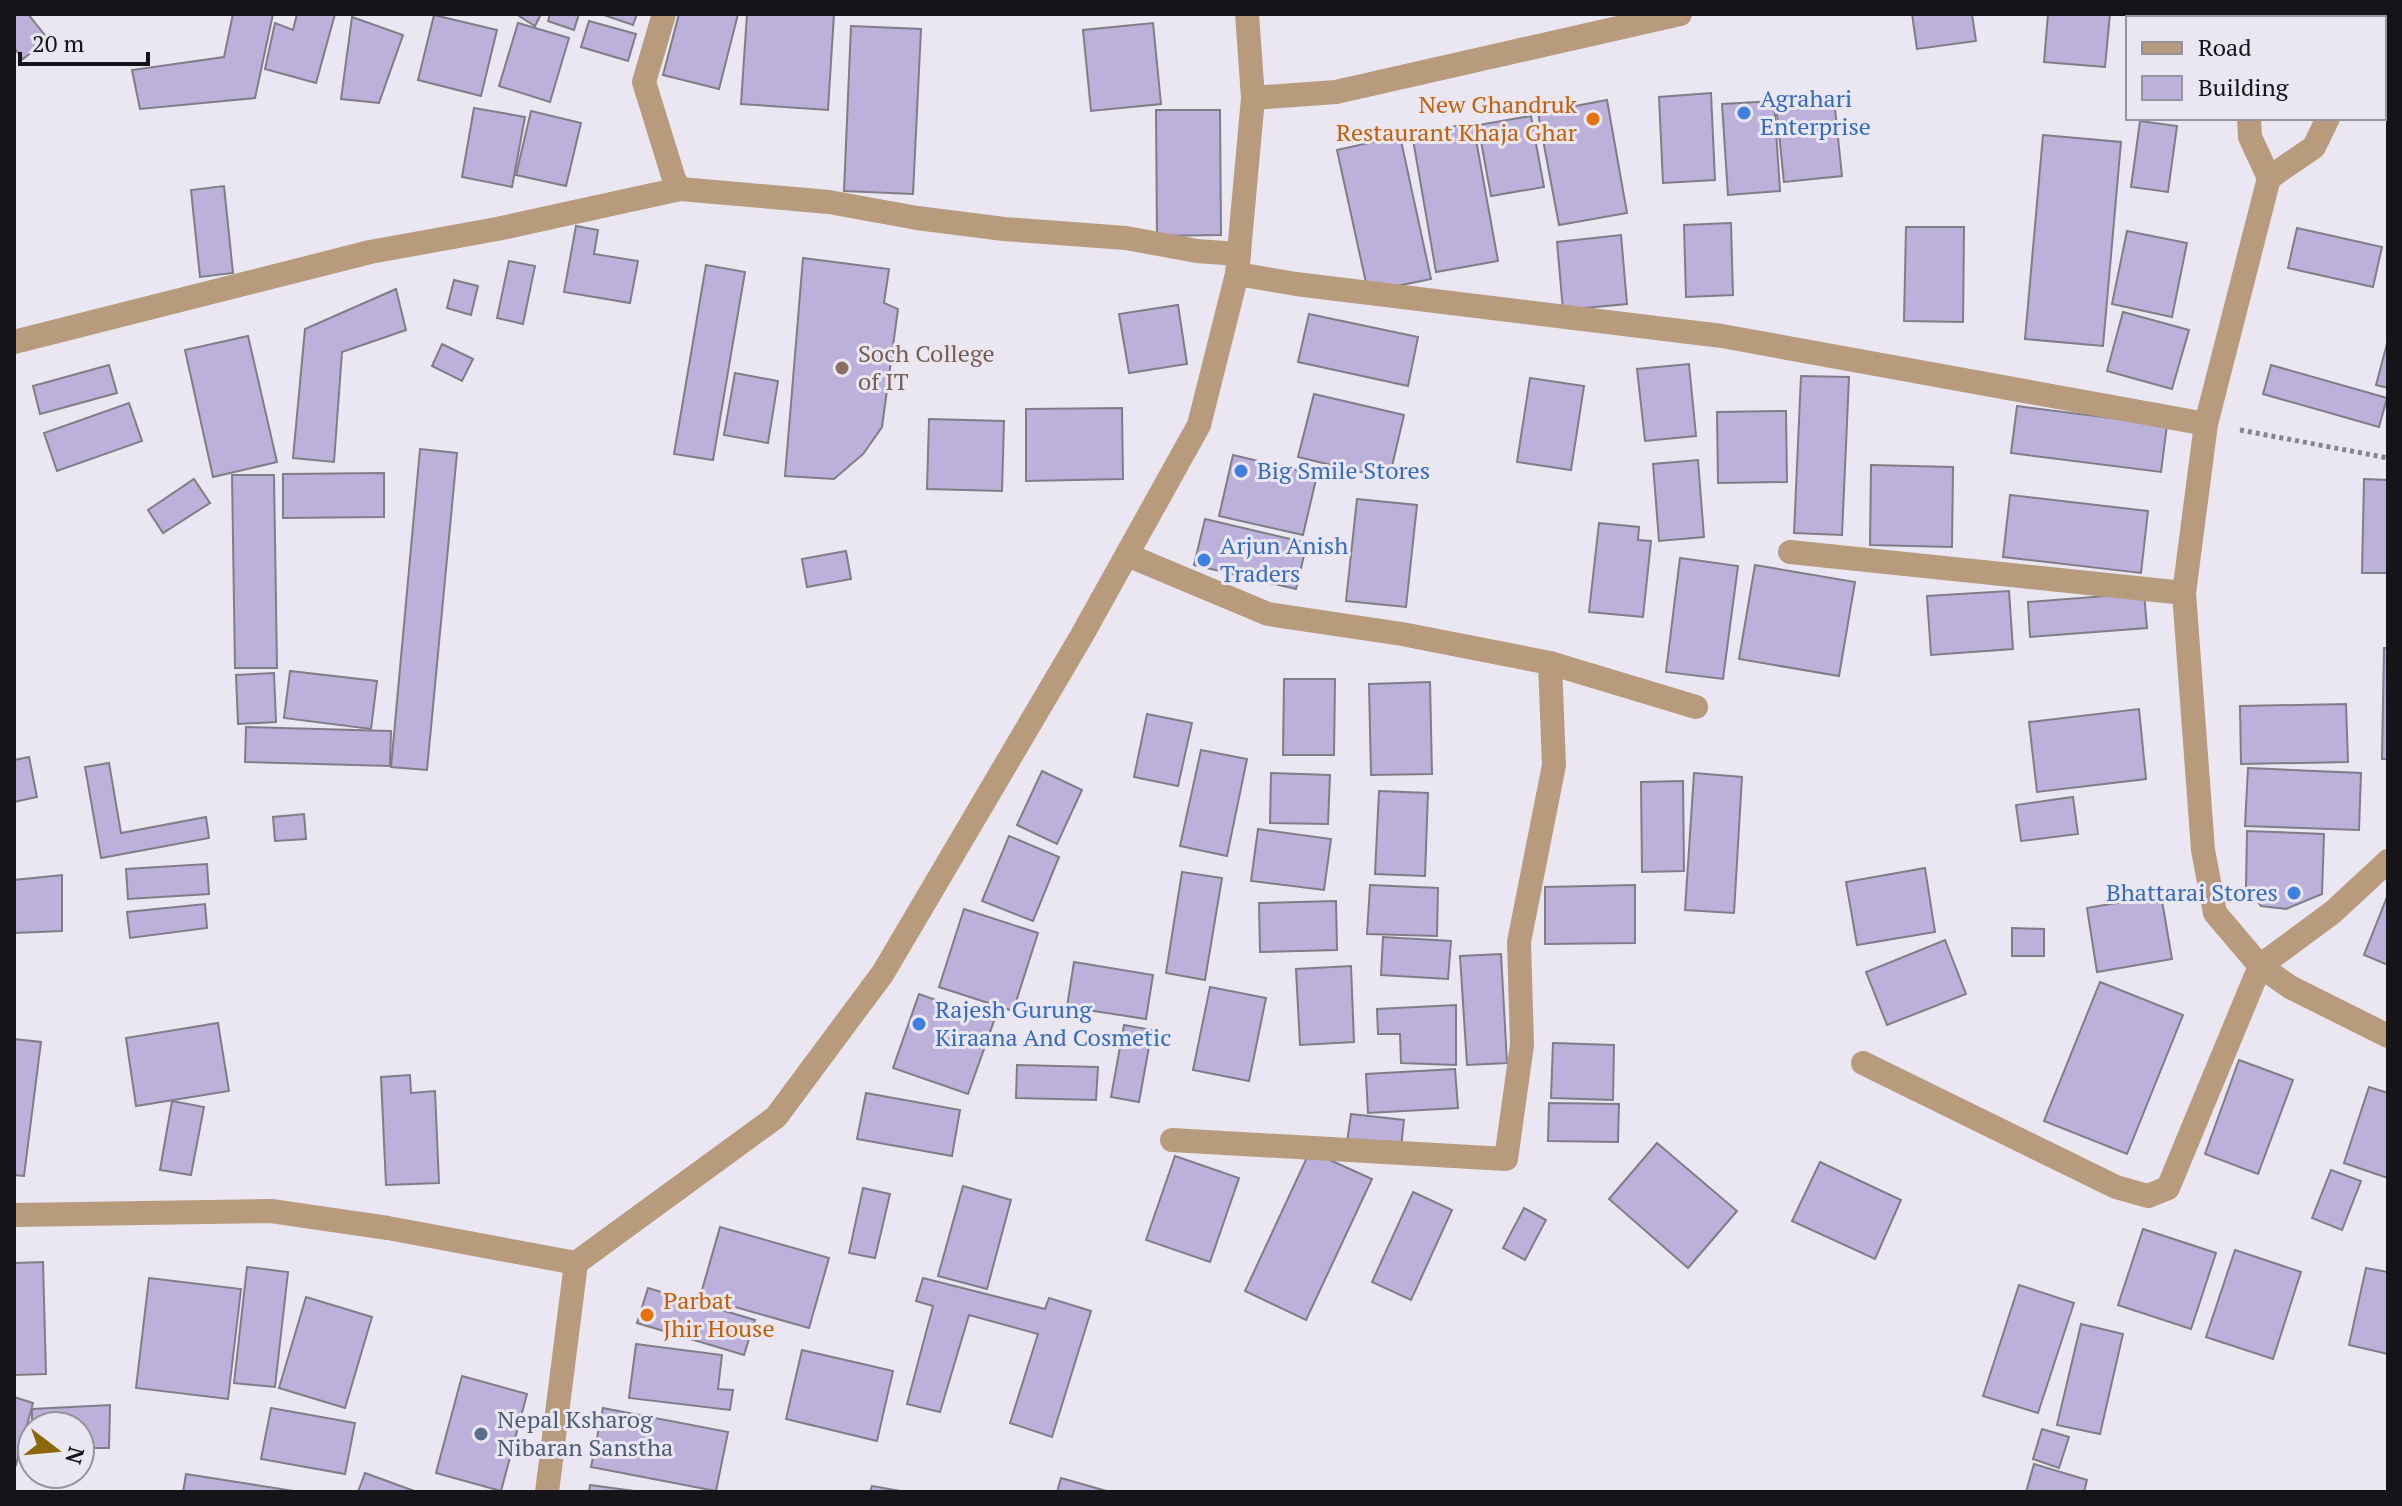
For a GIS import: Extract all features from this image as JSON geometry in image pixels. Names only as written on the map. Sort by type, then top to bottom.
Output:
[{"type":"street","points":[[664,14],[644,82],[674,179],[680,189]]},
{"type":"street","points":[[547,1492],[576,1263],[776,1117],[883,973],[1127,555],[1199,425],[1238,264],[1253,98],[1247,14]]},
{"type":"street","points":[[1253,98],[1336,92],[1680,14]]},
{"type":"street","points":[[2249,120],[2250,137],[2269,178],[2206,424],[2184,593],[2203,850],[2215,913],[2260,966],[2290,987],[2388,1036]]},
{"type":"street","points":[[2269,178],[2314,147],[2327,120]]},
{"type":"street","points":[[14,342],[370,252],[497,229],[680,189],[829,202],[989,227],[1126,238],[1197,251],[1296,284],[1722,336],[2206,424]]},
{"type":"street","points":[[1790,552],[2184,593]]},
{"type":"street","points":[[1127,555],[1268,614],[1402,634],[1550,663],[1696,707]]},
{"type":"street","points":[[1172,1140],[1506,1159],[1522,1045],[1519,942],[1554,765],[1550,663]]},
{"type":"street","points":[[1863,1063],[2116,1187],[2148,1196],[2168,1188],[2260,966],[2333,912],[2388,861]]},
{"type":"street","points":[[14,1215],[271,1211],[388,1228],[576,1263]]},
{"type":"path","points":[[2206,424],[2388,458]]},
{"type":"building","points":[[14,14],[28,14],[48,39],[23,59],[14,48]]},
{"type":"building","points":[[233,14],[273,14],[255,98],[140,109],[132,70],[224,57]]},
{"type":"building","points":[[297,14],[335,14],[316,83],[265,69],[275,23],[293,30]]},
{"type":"building","points":[[519,14],[541,14],[535,26]]},
{"type":"building","points":[[550,14],[579,14],[574,30],[548,21]]},
{"type":"building","points":[[601,14],[637,14],[633,25]]},
{"type":"building","points":[[679,14],[738,14],[719,89],[663,75]]},
{"type":"building","points":[[747,14],[834,14],[828,110],[741,104]]},
{"type":"building","points":[[1912,14],[1972,14],[1976,41],[1917,49]]},
{"type":"building","points":[[2048,14],[2110,14],[2105,67],[2044,62]]},
{"type":"building","points":[[2141,14],[2219,14],[2219,16]]},
{"type":"building","points":[[434,15],[497,30],[481,96],[418,80]]},
{"type":"building","points":[[352,17],[403,35],[379,103],[341,99]]},
{"type":"building","points":[[589,21],[636,34],[628,61],[581,47]]},
{"type":"building","points":[[518,23],[569,38],[550,102],[499,86]]},
{"type":"building","points":[[1153,23],[1161,104],[1091,111],[1083,30]]},
{"type":"building","points":[[851,26],[921,29],[913,194],[844,191]]},
{"type":"building","points":[[1711,93],[1715,180],[1663,183],[1659,97]]},
{"type":"building","points":[[1834,99],[1842,176],[1784,182],[1776,105]]},
{"type":"building","points":[[1607,100],[1627,213],[1559,225],[1538,113]]},
{"type":"building","points":[[1774,101],[1780,191],[1728,195],[1722,104]]},
{"type":"building","points":[[474,108],[525,117],[512,187],[462,177]]},
{"type":"building","points":[[1156,110],[1220,110],[1221,235],[1157,236]]},
{"type":"building","points":[[531,111],[581,123],[566,186],[516,175]]},
{"type":"building","points":[[1531,116],[1544,187],[1491,196],[1478,125]]},
{"type":"building","points":[[2140,121],[2177,126],[2168,192],[2131,187]]},
{"type":"building","points":[[1473,123],[1498,261],[1436,272],[1412,134]]},
{"type":"building","points":[[2043,135],[2121,142],[2103,346],[2025,339]]},
{"type":"building","points":[[1400,136],[1431,279],[1368,292],[1337,150]]},
{"type":"building","points":[[224,186],[233,273],[200,277],[191,190]]},
{"type":"building","points":[[1731,223],[1733,295],[1686,297],[1684,225]]},
{"type":"building","points":[[576,226],[598,230],[594,254],[638,261],[630,303],[564,292]]},
{"type":"building","points":[[1906,227],[1964,227],[1963,322],[1904,321]]},
{"type":"building","points":[[2297,228],[2382,247],[2373,287],[2288,268]]},
{"type":"building","points":[[2127,231],[2187,243],[2172,317],[2112,304]]},
{"type":"building","points":[[1621,235],[1627,304],[1563,310],[1557,242]]},
{"type":"building","name":"Soch College of IT","points":[[803,258],[889,269],[884,303],[898,309],[882,427],[863,454],[834,479],[785,476]]},
{"type":"building","points":[[509,261],[535,266],[523,324],[497,318]]},
{"type":"building","points":[[706,265],[745,272],[713,460],[674,454]]},
{"type":"building","points":[[454,280],[478,286],[471,315],[447,308]]},
{"type":"building","points":[[396,289],[406,330],[342,352],[334,462],[293,458],[305,329]]},
{"type":"building","points":[[1178,305],[1187,364],[1129,373],[1119,314]]},
{"type":"building","points":[[2123,312],[2189,330],[2172,389],[2107,371]]},
{"type":"building","points":[[1309,314],[1418,337],[1408,386],[1298,362]]},
{"type":"building","points":[[248,336],[277,462],[213,477],[185,350]]},
{"type":"building","points":[[2388,340],[2388,388],[2376,385]]},
{"type":"building","points":[[442,344],[473,359],[462,381],[432,366]]},
{"type":"building","points":[[1689,364],[1696,436],[1645,441],[1637,369]]},
{"type":"building","points":[[109,365],[117,393],[40,414],[33,386]]},
{"type":"building","points":[[2271,365],[2387,398],[2379,427],[2263,394]]},
{"type":"building","points":[[735,373],[778,381],[768,443],[724,435]]},
{"type":"building","points":[[1801,376],[1849,377],[1842,535],[1794,533]]},
{"type":"building","points":[[1530,378],[1584,386],[1571,470],[1517,462]]},
{"type":"building","points":[[1314,394],[1404,415],[1389,479],[1298,457]]},
{"type":"building","points":[[129,403],[142,441],[57,471],[44,433]]},
{"type":"building","points":[[2017,406],[2167,425],[2161,472],[2011,453]]},
{"type":"building","points":[[1122,408],[1123,479],[1026,481],[1026,409]]},
{"type":"building","points":[[1786,411],[1787,482],[1718,483],[1717,412]]},
{"type":"building","points":[[929,419],[1004,421],[1002,491],[927,489]]},
{"type":"building","points":[[420,449],[457,453],[427,770],[391,767]]},
{"type":"building","points":[[1233,455],[1317,475],[1303,535],[1219,516]]},
{"type":"building","points":[[1698,460],[1704,537],[1659,541],[1653,464]]},
{"type":"building","points":[[1871,465],[1953,467],[1952,547],[1870,545]]},
{"type":"building","points":[[384,473],[384,517],[283,518],[283,474]]},
{"type":"building","points":[[232,475],[274,475],[277,668],[235,668]]},
{"type":"building","points":[[194,479],[210,503],[163,533],[148,510]]},
{"type":"building","points":[[2364,479],[2388,480],[2388,573],[2362,573]]},
{"type":"building","points":[[2010,495],[2148,511],[2141,573],[2003,557]]},
{"type":"building","points":[[1357,499],[1417,505],[1406,607],[1346,601]]},
{"type":"building","points":[[1205,519],[1307,543],[1296,589],[1194,565]]},
{"type":"building","points":[[1599,523],[1639,527],[1638,540],[1651,541],[1643,617],[1589,612]]},
{"type":"building","points":[[846,551],[851,579],[807,587],[802,559]]},
{"type":"building","points":[[1680,558],[1738,566],[1723,679],[1666,672]]},
{"type":"building","points":[[1755,565],[1855,582],[1839,676],[1739,659]]},
{"type":"building","points":[[2009,591],[2013,649],[1931,655],[1927,596]]},
{"type":"building","points":[[2144,593],[2147,628],[2030,637],[2028,602]]},
{"type":"building","points":[[2384,648],[2388,648],[2388,759],[2382,759]]},
{"type":"building","points":[[290,671],[377,681],[371,729],[284,718]]},
{"type":"building","points":[[274,673],[276,722],[238,724],[236,675]]},
{"type":"building","points":[[1284,679],[1335,679],[1334,755],[1283,755]]},
{"type":"building","points":[[1430,682],[1432,774],[1371,775],[1369,684]]},
{"type":"building","points":[[2346,704],[2348,762],[2241,764],[2240,706]]},
{"type":"building","points":[[2139,709],[2146,779],[2037,792],[2029,722]]},
{"type":"building","points":[[1147,714],[1192,723],[1178,786],[1134,777]]},
{"type":"building","points":[[246,727],[391,731],[390,766],[245,762]]},
{"type":"building","points":[[1201,750],[1247,759],[1227,856],[1180,846]]},
{"type":"building","points":[[29,757],[37,797],[14,802],[14,760]]},
{"type":"building","points":[[109,763],[121,833],[206,817],[209,838],[101,858],[85,767]]},
{"type":"building","points":[[2248,768],[2361,773],[2359,830],[2245,826]]},
{"type":"building","points":[[1042,771],[1082,790],[1057,844],[1017,825]]},
{"type":"building","points":[[1271,773],[1330,775],[1328,824],[1270,823]]},
{"type":"building","points":[[1694,773],[1742,777],[1734,913],[1685,910]]},
{"type":"building","points":[[1683,781],[1684,871],[1642,872],[1641,782]]},
{"type":"building","points":[[1379,791],[1428,793],[1425,876],[1375,874]]},
{"type":"building","points":[[2073,797],[2078,834],[2021,841],[2016,805]]},
{"type":"building","points":[[304,814],[306,839],[275,841],[273,817]]},
{"type":"building","points":[[1258,829],[1331,839],[1324,890],[1251,881]]},
{"type":"building","points":[[2247,831],[2324,834],[2322,894],[2286,909],[2261,906],[2246,887]]},
{"type":"building","points":[[1009,836],[1059,857],[1033,921],[982,901]]},
{"type":"building","points":[[207,864],[209,894],[128,899],[126,869]]},
{"type":"building","points":[[1925,868],[1935,932],[1857,945],[1846,882]]},
{"type":"building","points":[[1182,872],[1222,878],[1205,980],[1166,973]]},
{"type":"building","points":[[62,875],[62,931],[14,933],[14,880]]},
{"type":"building","points":[[1370,885],[1438,888],[1437,936],[1367,934]]},
{"type":"building","points":[[1635,885],[1635,943],[1545,944],[1545,887]]},
{"type":"building","points":[[2161,895],[2172,959],[2097,972],[2087,908]]},
{"type":"building","points":[[2388,897],[2388,965],[2364,955]]},
{"type":"building","points":[[1336,901],[1337,950],[1260,952],[1259,903]]},
{"type":"building","points":[[205,904],[207,928],[130,938],[127,912]]},
{"type":"building","points":[[964,909],[1038,933],[1013,1011],[939,987]]},
{"type":"building","points":[[2012,928],[2044,929],[2044,956],[2012,956]]},
{"type":"building","points":[[1383,937],[1451,941],[1448,979],[1381,975]]},
{"type":"building","points":[[1945,940],[1966,994],[1887,1025],[1866,972]]},
{"type":"building","points":[[1501,954],[1507,1063],[1467,1065],[1460,956]]},
{"type":"building","points":[[1074,962],[1153,975],[1146,1019],[1067,1007]]},
{"type":"building","points":[[1351,966],[1354,1042],[1300,1045],[1296,969]]},
{"type":"building","points":[[2100,982],[2183,1015],[2127,1154],[2044,1121]]},
{"type":"building","points":[[1210,987],[1266,998],[1249,1081],[1193,1070]]},
{"type":"building","points":[[919,994],[994,1021],[968,1094],[893,1068]]},
{"type":"building","points":[[1456,1005],[1456,1065],[1401,1063],[1400,1034],[1378,1034],[1377,1009]]},
{"type":"building","points":[[218,1023],[229,1091],[136,1106],[126,1038]]},
{"type":"building","points":[[1124,1025],[1152,1030],[1139,1102],[1111,1097]]},
{"type":"building","points":[[14,1039],[41,1042],[24,1176],[14,1175]]},
{"type":"building","points":[[1553,1043],[1614,1045],[1613,1100],[1551,1098]]},
{"type":"building","points":[[2239,1060],[2293,1080],[2258,1174],[2205,1154]]},
{"type":"building","points":[[1017,1065],[1098,1067],[1096,1100],[1016,1098]]},
{"type":"building","points":[[1455,1069],[1458,1108],[1368,1113],[1366,1074]]},
{"type":"building","points":[[410,1075],[411,1093],[435,1091],[439,1183],[386,1185],[381,1077]]},
{"type":"building","points":[[2369,1087],[2388,1093],[2388,1178],[2344,1163]]},
{"type":"building","points":[[866,1093],[960,1110],[952,1156],[857,1139]]},
{"type":"building","points":[[172,1101],[204,1107],[191,1175],[160,1170]]},
{"type":"building","points":[[1549,1103],[1619,1104],[1618,1142],[1548,1141]]},
{"type":"building","points":[[1351,1114],[1404,1120],[1401,1148],[1347,1142]]},
{"type":"building","points":[[1657,1143],[1737,1211],[1688,1268],[1609,1199]]},
{"type":"building","points":[[1310,1151],[1372,1179],[1306,1320],[1245,1291]]},
{"type":"building","points":[[1175,1156],[1239,1178],[1210,1262],[1146,1240]]},
{"type":"building","points":[[1820,1162],[1901,1200],[1875,1259],[1792,1221]]},
{"type":"building","points":[[2331,1170],[2361,1181],[2342,1230],[2312,1218]]},
{"type":"building","points":[[963,1186],[1011,1200],[987,1289],[938,1276]]},
{"type":"building","points":[[863,1188],[890,1194],[875,1258],[849,1253]]},
{"type":"building","points":[[1413,1192],[1452,1210],[1411,1300],[1372,1282]]},
{"type":"building","points":[[1524,1208],[1546,1220],[1525,1260],[1503,1248]]},
{"type":"building","points":[[720,1227],[829,1258],[809,1328],[700,1297]]},
{"type":"building","points":[[2143,1229],[2216,1253],[2191,1329],[2118,1305]]},
{"type":"building","points":[[2235,1250],[2301,1272],[2273,1359],[2206,1337]]},
{"type":"building","points":[[43,1262],[46,1374],[14,1375],[14,1263]]},
{"type":"building","points":[[247,1267],[288,1272],[275,1387],[234,1383]]},
{"type":"building","points":[[2366,1268],[2388,1272],[2388,1354],[2349,1345]]},
{"type":"building","points":[[149,1278],[241,1289],[228,1399],[136,1388]]},
{"type":"building","points":[[923,1278],[1045,1309],[1049,1298],[1091,1311],[1052,1437],[1010,1423],[1038,1334],[969,1315],[940,1412],[907,1404],[933,1306],[916,1301]]},
{"type":"building","points":[[2019,1285],[2074,1303],[2038,1413],[1983,1396]]},
{"type":"building","points":[[648,1288],[755,1320],[744,1355],[637,1323]]},
{"type":"building","points":[[306,1297],[372,1317],[345,1408],[279,1388]]},
{"type":"building","points":[[2081,1324],[2123,1334],[2100,1434],[2057,1425]]},
{"type":"building","points":[[636,1344],[722,1355],[718,1389],[733,1390],[730,1410],[629,1398]]},
{"type":"building","points":[[802,1350],[893,1371],[877,1441],[786,1419]]},
{"type":"building","name":"Nepal Ksharog Nibaran Sanstha","points":[[462,1376],[527,1394],[501,1491],[436,1473]]},
{"type":"building","points":[[14,1397],[33,1403],[31,1410],[16,1410],[14,1464]]},
{"type":"building","points":[[110,1405],[109,1448],[96,1448],[96,1410],[32,1409]]},
{"type":"building","points":[[271,1408],[355,1423],[345,1474],[261,1459]]},
{"type":"building","points":[[603,1408],[728,1432],[716,1491],[591,1467]]},
{"type":"building","points":[[2042,1429],[2069,1437],[2059,1468],[2033,1459]]},
{"type":"building","points":[[2034,1464],[2087,1480],[2084,1492],[2026,1492]]},
{"type":"building","points":[[365,1473],[417,1492],[358,1492]]},
{"type":"building","points":[[186,1474],[300,1492],[183,1492]]},
{"type":"building","points":[[1061,1478],[1110,1492],[1057,1492]]},
{"type":"building","points":[[590,1485],[642,1492],[589,1492]]},
{"type":"building","points":[[872,1486],[906,1492],[870,1492]]},
{"type":"place","name":"Agrahari Enterprise","points":[[1744,113]]},
{"type":"place","name":"New Ghandruk Restaurant Khaja Ghar","points":[[1593,119]]},
{"type":"place","name":"Soch College of IT","points":[[842,368]]},
{"type":"place","name":"Big Smile Stores","points":[[1241,471]]},
{"type":"place","name":"Arjun Anish Traders","points":[[1204,560]]},
{"type":"place","name":"Bhattarai Stores","points":[[2294,893]]},
{"type":"place","name":"Rajesh Gurung Kiraana And Cosmetic","points":[[919,1024]]},
{"type":"place","name":"Parbat Jhir House","points":[[647,1315]]},
{"type":"place","name":"Nepal Ksharog Nibaran Sanstha","points":[[481,1434]]}]
